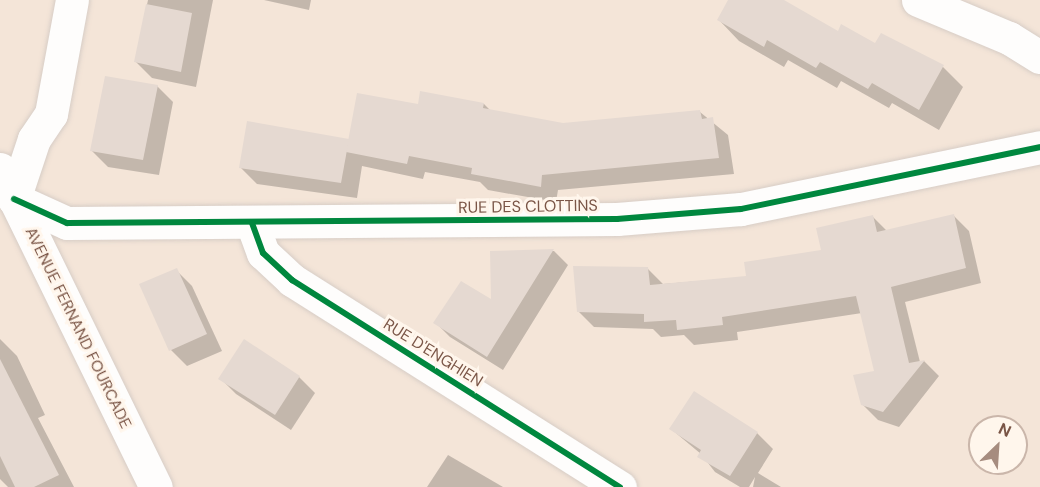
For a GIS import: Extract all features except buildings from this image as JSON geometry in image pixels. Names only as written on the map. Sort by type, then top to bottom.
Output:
[{"type":"street","points":[[7,202],[34,139],[51,114],[72,0]]},
{"type":"street","points":[[918,0],[1009,38],[1040,57]]},
{"type":"street","name":"RUE DES CLOTTINS","points":[[7,202],[67,223],[617,219],[741,209],[1040,147]]},
{"type":"street","name":"AVENUE FERNAND FOURCADE","points":[[0,169],[7,202],[156,487]]},
{"type":"street","name":"RUE D'ENGHIEN","points":[[252,223],[263,253],[292,280],[620,487]]},
{"type":"shaded area","points":[[0,0],[1040,0],[1040,487],[0,487]]},
{"type":"cycle path","points":[[14,199],[67,223],[617,219],[741,209],[1040,147]]},
{"type":"cycle path","points":[[252,223],[263,253],[292,280],[620,487]]}]
